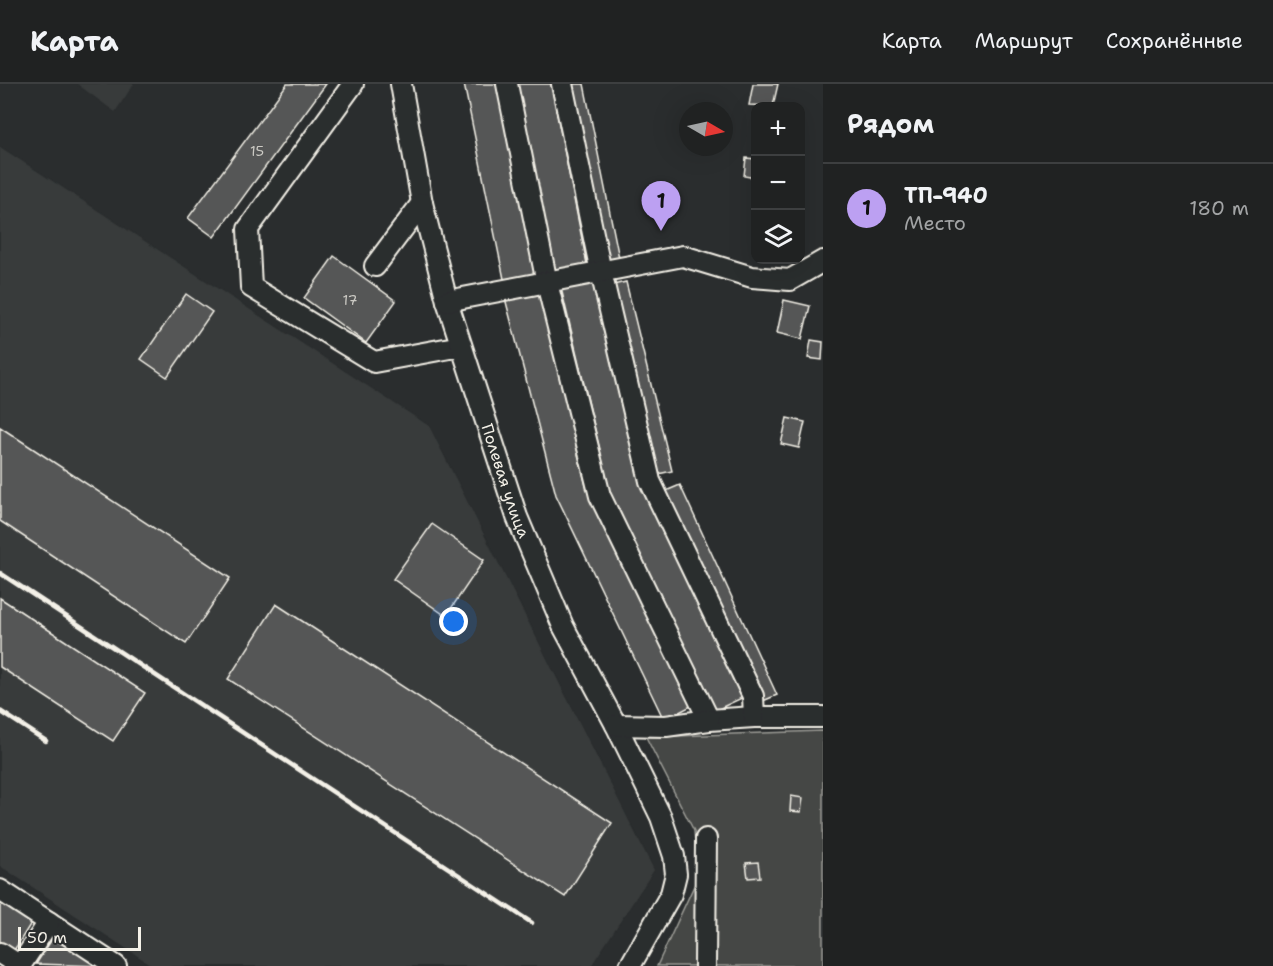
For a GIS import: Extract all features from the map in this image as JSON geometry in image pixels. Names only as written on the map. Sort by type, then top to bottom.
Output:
[{"type":"street","points":[[354,84],[248,229],[251,287],[374,362],[461,346]]},
{"type":"street","name":"Полевая улица","points":[[401,84],[422,203],[447,301],[517,517],[563,626],[662,817],[674,856],[676,874],[671,894],[630,966]]},
{"type":"street","points":[[507,84],[547,283],[600,496],[709,720]]},
{"type":"street","points":[[562,84],[601,272],[650,480],[753,696],[754,717]]},
{"type":"street","points":[[375,266],[422,203]]},
{"type":"street","points":[[447,301],[683,256],[752,277],[790,280],[823,261]]},
{"type":"street","points":[[616,725],[666,726],[754,717],[823,717]]},
{"type":"street","points":[[705,838],[705,966]]},
{"type":"street","points":[[0,890],[116,966]]},
{"type":"street","points":[[0,953],[20,966],[49,922]]},
{"type":"shaded area","points":[[77,84],[134,84],[115,112]]},
{"type":"shaded area","points":[[0,147],[429,426],[654,870],[591,966],[153,966],[0,866]]},
{"type":"shaded area","points":[[823,731],[823,966],[657,966],[698,877],[694,831],[646,737]]},
{"type":"building","points":[[287,84],[326,84],[214,237],[188,218]]},
{"type":"building","points":[[464,84],[497,84],[536,278],[505,284]]},
{"type":"building","points":[[516,84],[551,84],[588,269],[555,275]]},
{"type":"building","points":[[569,84],[584,84],[620,263],[606,266]]},
{"type":"building","points":[[753,84],[778,84],[774,102],[751,102],[749,105]]},
{"type":"building","points":[[746,158],[751,158],[751,177],[744,176]]},
{"type":"building","points":[[334,256],[396,301],[366,343],[304,298]]},
{"type":"building","points":[[592,281],[643,487],[744,697],[714,711],[611,497],[561,288]]},
{"type":"building","points":[[626,282],[672,471],[658,474],[613,285]]},
{"type":"building","points":[[539,292],[587,490],[693,705],[664,720],[556,495],[505,298]]},
{"type":"building","points":[[186,294],[212,312],[167,377],[141,359]]},
{"type":"building","points":[[784,300],[810,306],[802,339],[777,333]]},
{"type":"building","points":[[811,340],[823,342],[822,360],[808,358]]},
{"type":"building","points":[[787,418],[805,422],[799,448],[781,444]]},
{"type":"building","points":[[0,427],[230,578],[186,644],[0,521]]},
{"type":"building","points":[[680,485],[777,695],[763,701],[666,491]]},
{"type":"building","points":[[432,524],[484,560],[446,616],[393,579]]},
{"type":"building","points":[[0,598],[145,693],[113,741],[0,667]]},
{"type":"building","points":[[276,604],[612,823],[565,897],[228,679]]},
{"type":"building","points":[[791,796],[803,798],[801,812],[790,811]]},
{"type":"building","points":[[758,862],[760,877],[748,878],[746,863]]},
{"type":"building","points":[[0,899],[33,920],[13,952],[0,944]]},
{"type":"building","points":[[54,936],[100,966],[36,964]]},
{"type":"railway","points":[[0,573],[532,923]]},
{"type":"railway","points":[[0,711],[46,741]]},
{"type":"place","name":"ТП-940","points":[[661,231]]}]
